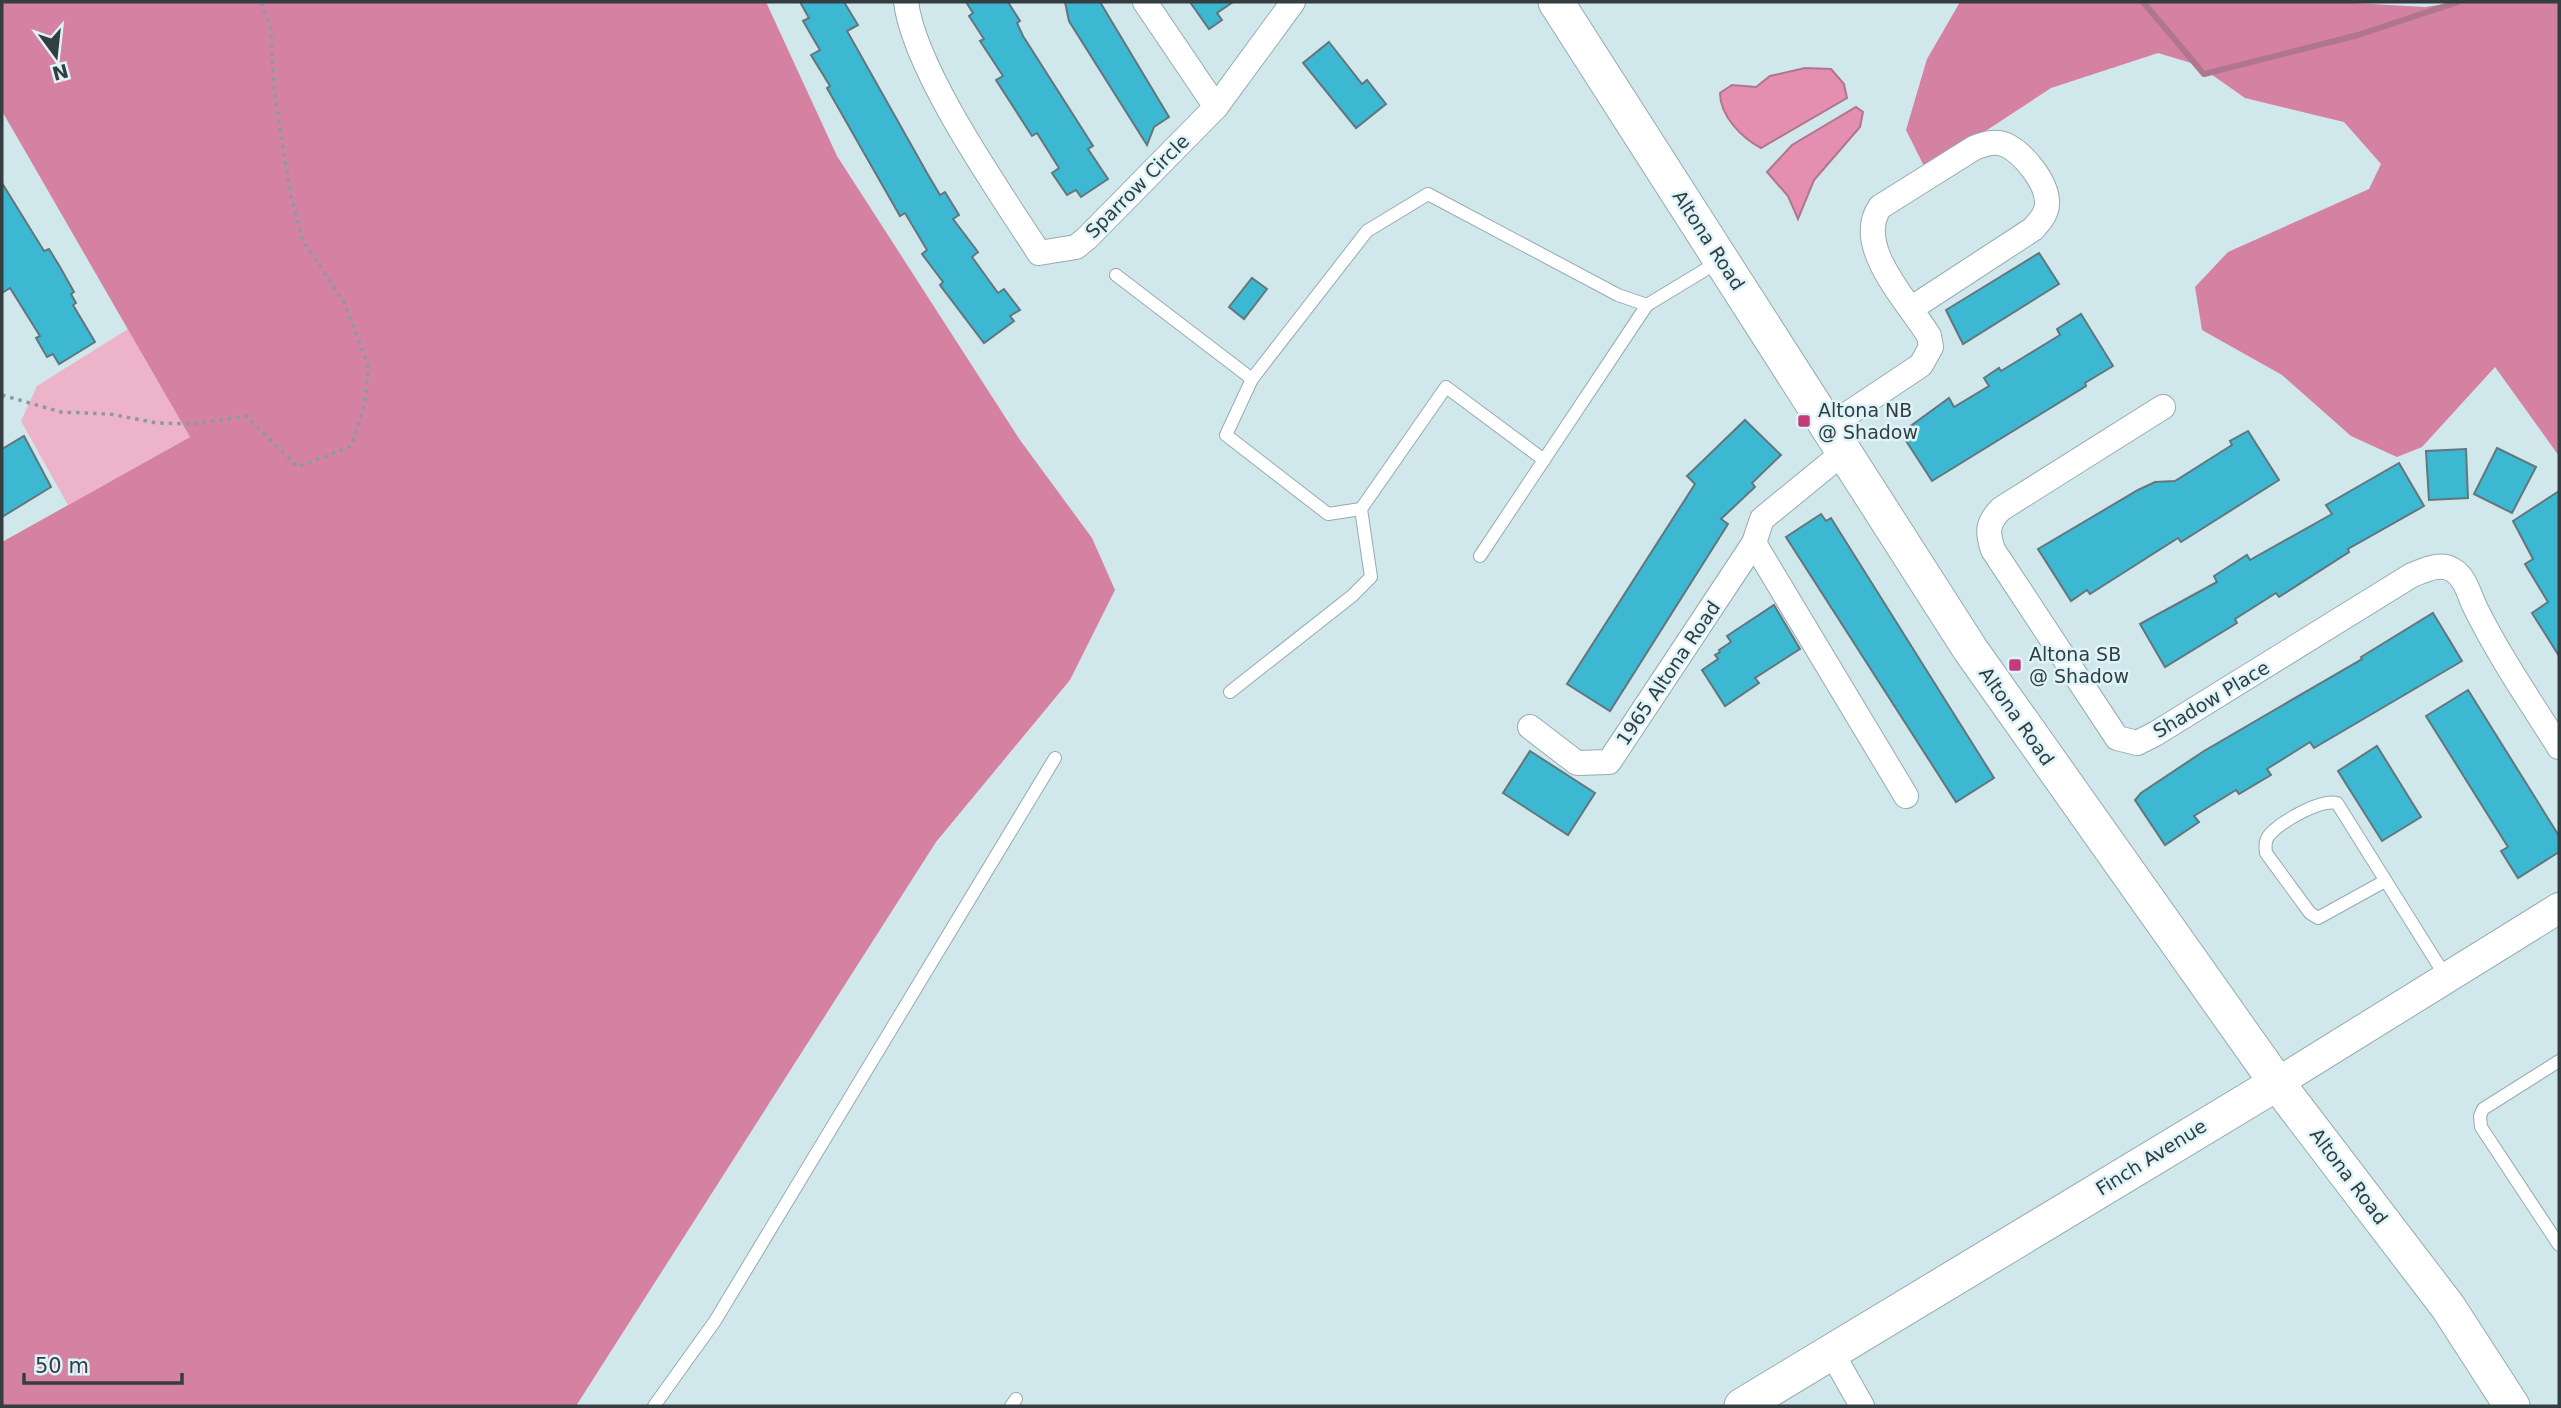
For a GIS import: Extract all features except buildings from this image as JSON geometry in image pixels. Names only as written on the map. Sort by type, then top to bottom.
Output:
[{"type":"main road","name":"Altona Road","points":[[1556,2],[1970,649],[2277,1083],[2448,1307],[2512,1406]]},
{"type":"main road","name":"Finch Avenue","points":[[1742,1406],[2277,1083]]},
{"type":"street","name":"Sparrow Circle","points":[[906,2],[922,52],[946,101],[1039,253],[1076,247],[1216,107],[1293,2]]},
{"type":"street","points":[[1146,2],[1216,107]]},
{"type":"street","name":"1965 Altona Road","points":[[1530,727],[1577,763],[1609,762],[1754,543],[1762,519],[1836,440],[1921,365],[1927,356],[1930,336],[1875,252],[1870,236],[1871,219],[1880,207],[1974,148],[1989,143],[2005,144],[2023,157],[2041,182],[2048,201],[2044,217],[2033,229],[1912,308]]},
{"type":"street","name":"Shadow Place","points":[[2163,407],[2001,509],[1990,520],[1988,533],[1993,550],[2117,738],[2137,743],[2155,734],[2412,575],[2436,566],[2453,570],[2466,584],[2475,606],[2513,674],[2559,747]]},
{"type":"street","points":[[1754,543],[1906,796]]},
{"type":"street","name":"Finch Avenue","points":[[2277,1083],[2559,908]]},
{"type":"street","points":[[1832,1353],[1862,1406]]},
{"type":"lane","points":[[1362,509],[1328,514],[1226,435],[1252,379],[1367,231],[1428,194],[1618,295],[1647,305]]},
{"type":"lane","points":[[1479,556],[1647,305],[1721,260]]},
{"type":"lane","points":[[1116,275],[1252,379]]},
{"type":"lane","points":[[1230,692],[1352,596],[1371,577],[1362,509],[1446,387],[1544,460]]},
{"type":"lane","points":[[654,1406],[715,1321],[1055,758]]},
{"type":"lane","points":[[2385,881],[2318,918],[2309,913],[2266,853],[2265,842],[2271,833],[2319,803],[2337,803],[2446,977]]},
{"type":"lane","points":[[2559,1061],[2483,1109],[2480,1116],[2481,1127],[2559,1245]]},
{"type":"path","points":[[2,394],[61,412],[110,414],[157,423],[193,424],[246,416],[298,467],[351,446],[365,404],[368,365],[345,304],[303,241],[291,197],[274,90],[271,30],[261,2]]},
{"type":"shaded area","points":[[2,2],[766,2],[837,156],[1020,440],[1092,538],[1115,590],[1070,680],[936,842],[576,1406],[2,1406],[2,542],[190,437],[2,111]]},
{"type":"shaded area","points":[[1960,2],[2336,2],[2425,7],[2457,2],[2559,2],[2559,456],[2495,367],[2422,447],[2397,457],[2351,436],[2282,375],[2202,330],[2195,287],[2228,252],[2369,189],[2381,164],[2344,122],[2245,98],[2198,65],[2158,53],[2051,88],[1926,170],[1906,130],[1927,59]]},
{"type":"shaded area","points":[[1805,68],[1831,69],[1844,84],[1847,98],[1761,148],[1733,125],[1724,110],[1720,93],[1732,85],[1756,87],[1770,76]]},
{"type":"shaded area","points":[[1856,107],[1863,112],[1860,127],[1814,180],[1798,219],[1788,196],[1767,172],[1792,145]]},
{"type":"shaded area","points":[[128,329],[190,437],[68,505],[21,421],[37,386]]},
{"type":"waterway","points":[[2143,2],[2204,74],[2358,35],[2458,2]]},
{"type":"place","name":"Altona NB @ Shadow","points":[[1804,421]]},
{"type":"place","name":"Altona SB @ Shadow","points":[[2015,665]]}]
